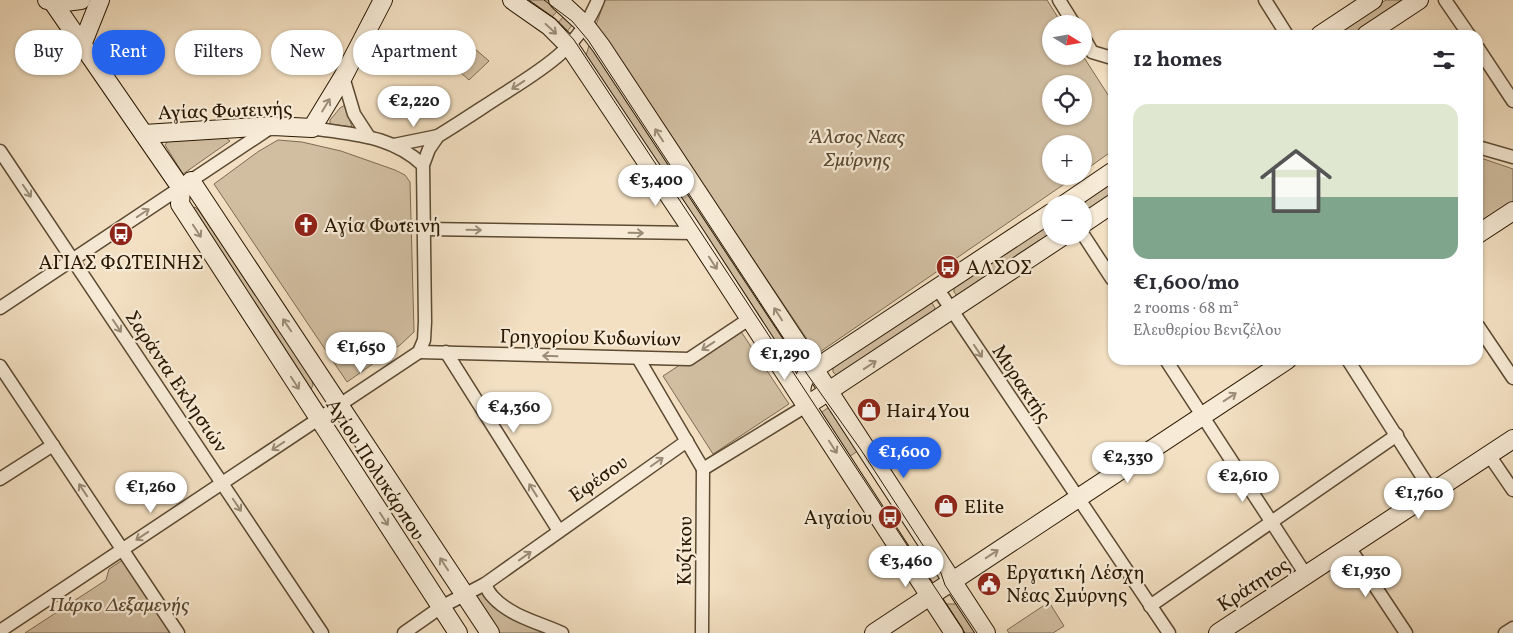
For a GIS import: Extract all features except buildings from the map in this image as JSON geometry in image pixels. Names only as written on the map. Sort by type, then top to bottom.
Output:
[{"type":"street","points":[[50,1],[81,0]]},
{"type":"street","points":[[82,45],[100,0]]},
{"type":"street","name":"Αγίας Φωτεινής","points":[[144,134],[273,126],[312,128],[343,77],[383,0]]},
{"type":"street","points":[[512,0],[549,26],[569,46],[954,633]]},
{"type":"street","points":[[558,0],[585,25],[601,46],[986,633]]},
{"type":"street","points":[[0,631],[339,404],[420,352],[424,340],[425,230],[423,165],[428,150],[438,136],[560,56],[585,25],[598,0]]},
{"type":"street","points":[[1059,0],[1068,15]]},
{"type":"street","points":[[1264,0],[1284,30]]},
{"type":"street","points":[[1327,30],[1372,0]]},
{"type":"street","points":[[1374,30],[1419,0]]},
{"type":"street","points":[[1445,0],[1466,30]]},
{"type":"street","name":"Αγίου Πολυκάρπου","points":[[50,1],[71,30]]},
{"type":"street","name":"Αγίου Πολυκάρπου","points":[[82,45],[144,134],[186,184],[339,404],[490,633]]},
{"type":"street","points":[[1092,52],[1108,57]]},
{"type":"street","points":[[1483,56],[1513,101]]},
{"type":"street","points":[[343,77],[354,114],[369,137]]},
{"type":"street","points":[[0,308],[273,126]]},
{"type":"street","points":[[312,128],[369,137],[394,144],[414,156],[423,165]]},
{"type":"street","points":[[394,144],[438,136]]},
{"type":"street","points":[[1483,148],[1512,155]]},
{"type":"street","name":"Σαράντα Εκλησιών","points":[[0,151],[322,633]]},
{"type":"street","points":[[1078,195],[1108,175]]},
{"type":"street","name":"Αγίου Πολυκάρπου","points":[[186,184],[180,204],[458,633]]},
{"type":"street","points":[[1092,218],[1108,207]]},
{"type":"street","points":[[1483,231],[1513,211]]},
{"type":"street","points":[[806,406],[801,385],[808,374],[814,369],[1042,219]]},
{"type":"street","points":[[425,230],[694,234]]},
{"type":"street","points":[[638,358],[704,469],[829,392],[1050,245]]},
{"type":"street","points":[[1090,245],[1108,274]]},
{"type":"street","name":"Μυρακτής","points":[[937,288],[1168,633]]},
{"type":"street","name":"Γρηγορίου Κυδωνίων","points":[[420,352],[688,359],[749,319]]},
{"type":"street","points":[[1483,333],[1513,378]]},
{"type":"street","points":[[446,352],[559,531]]},
{"type":"street","points":[[1169,365],[1306,575]]},
{"type":"street","points":[[874,633],[1279,365]]},
{"type":"street","points":[[1351,365],[1432,492]]},
{"type":"street","points":[[0,366],[178,633]]},
{"type":"street","points":[[1150,606],[1397,435]]},
{"type":"street","name":"Κράτητος","points":[[1218,633],[1513,439]]},
{"type":"street","name":"Εφέσου","points":[[404,633],[441,607],[485,584],[687,441]]},
{"type":"street","points":[[0,479],[53,445]]},
{"type":"street","points":[[1489,455],[1513,490]]},
{"type":"street","name":"Κυζίκου","points":[[702,633],[704,469]]},
{"type":"street","points":[[1349,547],[1406,633]]},
{"type":"street","points":[[485,584],[492,597],[504,606],[562,633]]},
{"type":"street","points":[[1505,633],[1513,628]]},
{"type":"green space","points":[[521,0],[553,0],[562,6],[551,18]]},
{"type":"green space","name":"Άλσος Νεας Σμύρνης","points":[[605,0],[1047,0],[1056,15],[1042,15],[1042,65],[1089,65],[1108,95],[1108,154],[1092,165],[1092,135],[1042,135],[1042,185],[1063,185],[1048,195],[1042,195],[1042,199],[817,354],[596,25]]},
{"type":"green space","points":[[1386,0],[1405,0],[1360,30],[1339,30]]},
{"type":"green space","points":[[568,11],[576,20],[566,33],[557,24]]},
{"type":"green space","points":[[591,39],[804,358],[788,368],[585,59]]},
{"type":"green space","points":[[476,50],[489,61],[476,73]]},
{"type":"green space","points":[[463,75],[474,75],[469,80]]},
{"type":"green space","points":[[345,105],[352,127],[330,124],[330,120]]},
{"type":"green space","points":[[226,138],[230,141],[183,174],[165,145],[168,141]]},
{"type":"green space","points":[[278,140],[302,142],[341,151],[395,170],[405,175],[410,182],[414,332],[400,345],[347,382],[214,184],[259,151]]},
{"type":"green space","points":[[1483,159],[1513,169],[1513,203],[1483,223]]},
{"type":"green space","points":[[1108,184],[1108,198],[1092,208],[1091,195]]},
{"type":"green space","points":[[195,207],[311,376],[313,385],[311,389],[309,389],[192,209]]},
{"type":"green space","points":[[1042,229],[1042,242],[961,295],[957,296],[954,288]]},
{"type":"green space","points":[[928,303],[932,303],[935,308],[934,311],[840,375],[836,375],[833,372],[833,367]]},
{"type":"green space","points":[[738,327],[789,404],[713,454],[663,376]]},
{"type":"green space","points":[[833,404],[862,448],[846,459],[818,415]]},
{"type":"green space","name":"Πάρκο Δεξαμενής","points":[[124,559],[172,633],[25,633],[106,580],[109,569]]},
{"type":"green space","points":[[485,584],[492,597],[562,633],[489,633],[464,595]]},
{"type":"green space","points":[[1049,602],[1064,626],[1053,633],[1009,633],[1007,630]]},
{"type":"green space","points":[[944,604],[962,604],[981,633],[961,633]]},
{"type":"tram line","points":[[527,0],[555,19],[574,40],[965,633]]},
{"type":"tram line","points":[[544,0],[572,21],[588,40],[807,374],[861,450],[941,573],[945,585],[977,633]]},
{"type":"place","name":"Αγία Φωτεινή","points":[[306,225]]},
{"type":"place","name":"ΑΓΙΑΣ ΦΩΤΕΙΝΗΣ","points":[[121,234]]},
{"type":"place","name":"ΑΛΣΟΣ","points":[[948,267]]},
{"type":"place","name":"Hair4You","points":[[869,410]]},
{"type":"place","name":"Elite","points":[[946,506]]},
{"type":"place","name":"Αιγαίου","points":[[890,517]]},
{"type":"place","name":"Εργατική Λέσχη Νέας Σμύρνης","points":[[989,584]]}]
